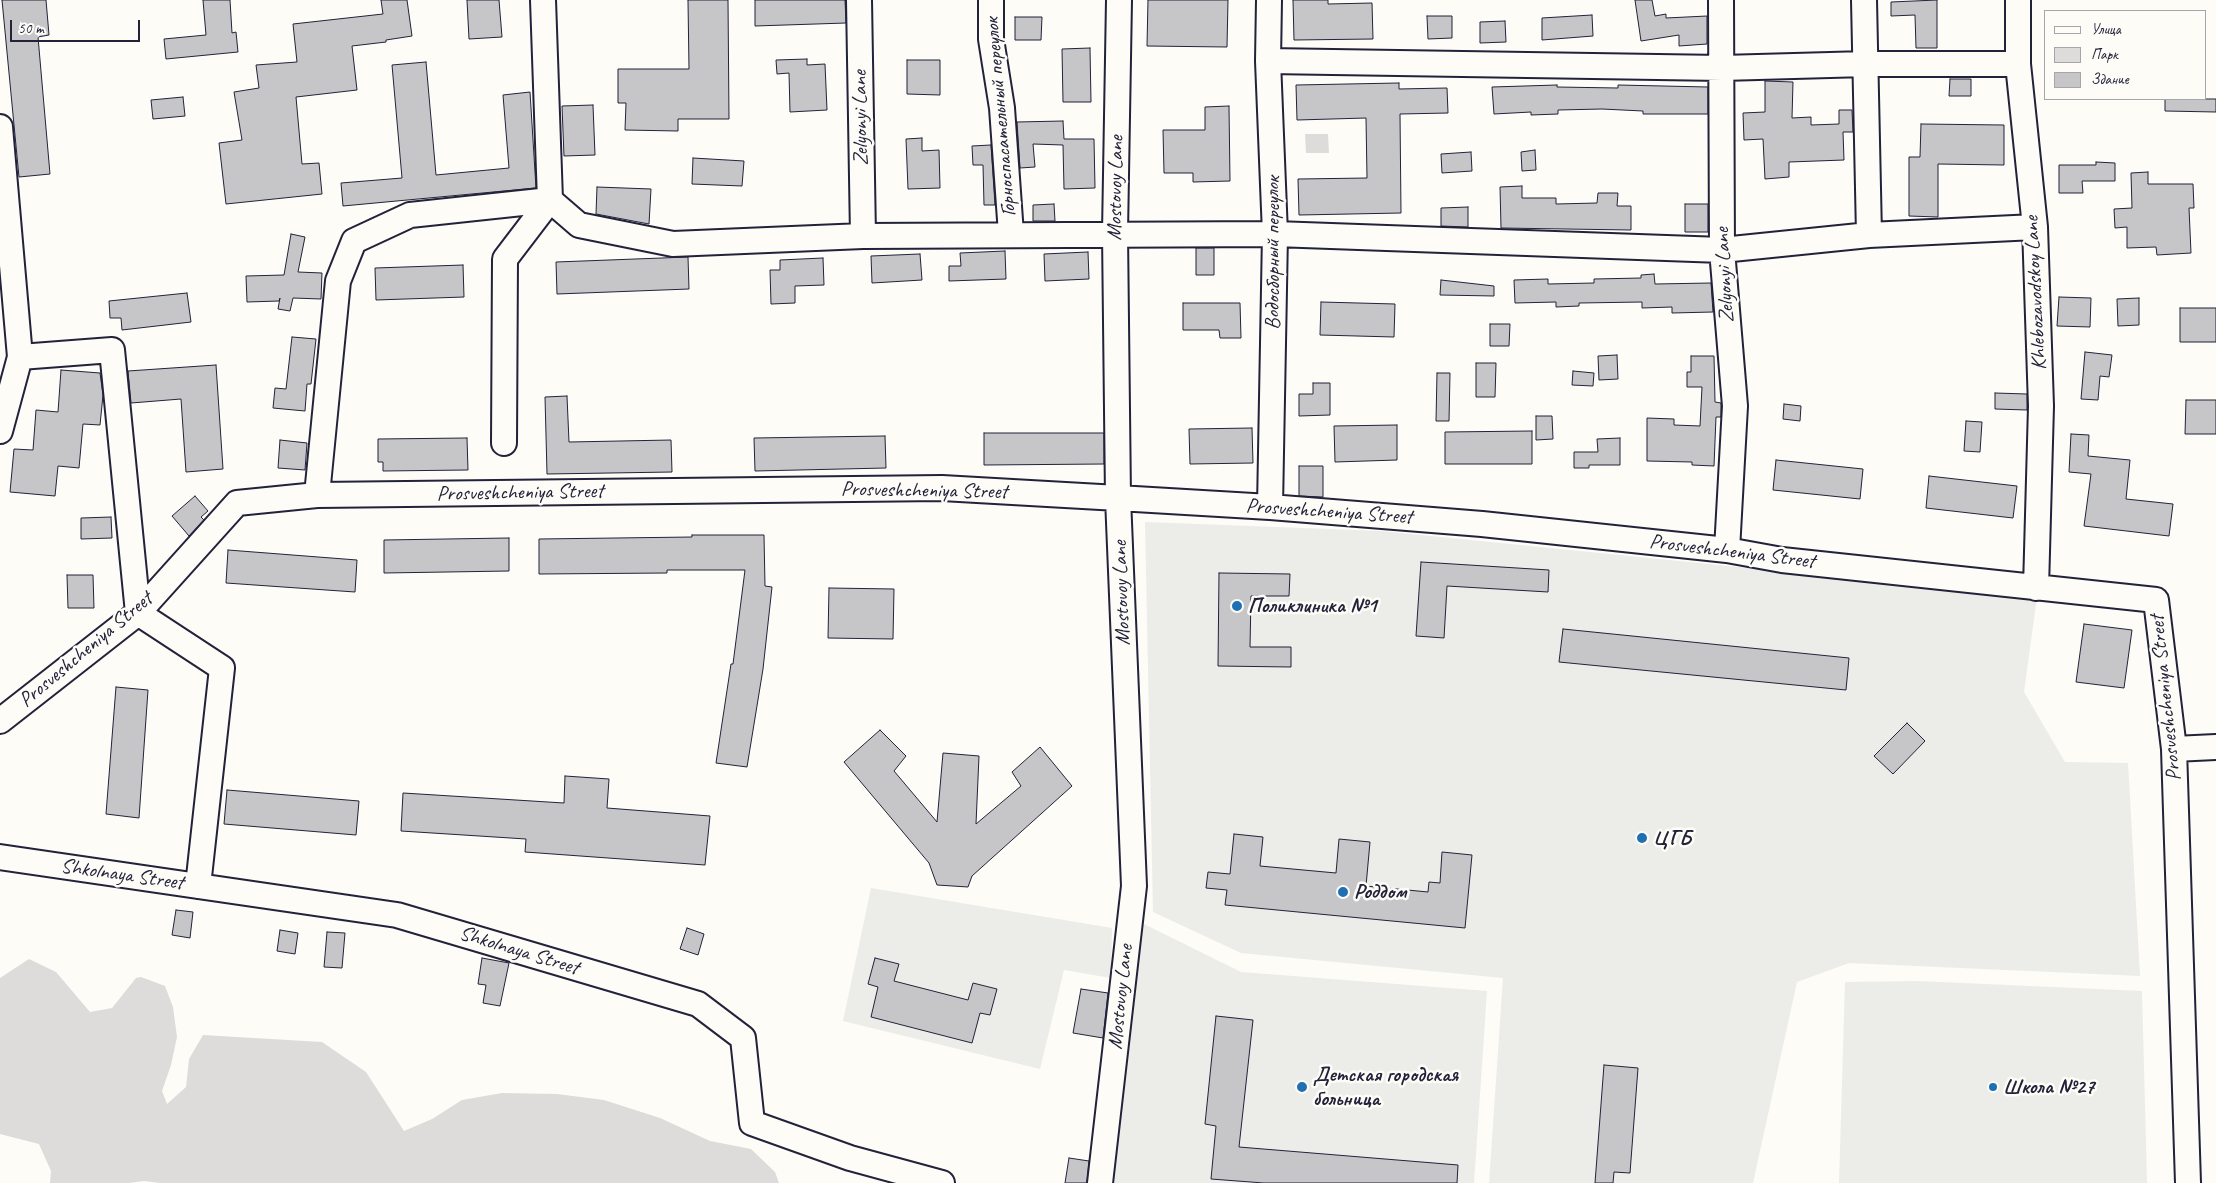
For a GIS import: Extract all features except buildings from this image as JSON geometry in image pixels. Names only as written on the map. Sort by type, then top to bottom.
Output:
[{"type":"street","points":[[504,443],[505,259],[550,200],[543,0]]},
{"type":"street","name":"Zelyonyi Lane","points":[[859,0],[863,236]]},
{"type":"street","name":"Горноспасательный переулок","points":[[991,0],[990,39],[1002,108],[1011,234]]},
{"type":"street","name":"Mostovoy Lane","points":[[1100,1183],[1134,886],[1118,498],[1115,233],[1119,0]]},
{"type":"street","name":"Водосборный переулок","points":[[1269,0],[1268,61],[1275,234],[1270,507]]},
{"type":"street","name":"Zelyonyi Lane","points":[[1721,0],[1722,250],[1734,406],[1727,550]]},
{"type":"street","points":[[1864,0],[1869,235]]},
{"type":"street","name":"Khlebozavodskoy Lane","points":[[2018,0],[2018,64],[2035,227],[2041,406],[2036,588]]},
{"type":"street","points":[[1268,61],[1722,68],[1866,64],[2018,64]]},
{"type":"street","points":[[0,127],[20,357],[0,431]]},
{"type":"street","points":[[317,495],[338,281],[354,241],[410,215],[550,200],[579,225],[673,244],[863,236],[1115,233],[1275,234],[1722,250],[1869,235],[2035,227]]},
{"type":"street","points":[[20,357],[112,350],[138,612],[222,668],[198,886]]},
{"type":"street","name":"Prosveshcheniya Street","points":[[0,721],[138,612],[237,503],[317,495],[942,488],[1118,498],[1270,507],[1482,524],[1727,550],[1782,560],[2156,600],[2174,749],[2188,1183]]},
{"type":"street","points":[[2174,749],[2216,747]]},
{"type":"street","name":"Shkolnaya Street","points":[[0,857],[396,915],[698,1004],[743,1038],[752,1122],[850,1158],[942,1183]]},
{"type":"shaded area","name":"ЦГБ","points":[[1145,522],[1381,531],[2037,597],[2024,692],[2065,762],[2128,763],[2140,976],[1849,963],[1797,982],[1753,1183],[1489,1183],[1503,978],[1241,953],[1153,912]]},
{"type":"shaded area","points":[[871,888],[1112,928],[1111,978],[1064,970],[1040,1069],[843,1021]]},
{"type":"shaded area","name":"Детская городская больница","points":[[1142,923],[1241,972],[1487,991],[1474,1183],[1111,1183]]},
{"type":"shaded area","name":"Школа №27","points":[[1918,981],[2142,991],[2147,1183],[1839,1183],[1845,982]]},
{"type":"green space","points":[[1305,134],[1328,134],[1329,153],[1306,153]]},
{"type":"green space","points":[[29,959],[56,972],[90,1012],[112,1008],[136,978],[141,977],[165,986],[173,1007],[177,1037],[171,1065],[162,1091],[167,1104],[186,1087],[189,1059],[203,1035],[322,1042],[366,1072],[404,1131],[432,1119],[462,1100],[502,1093],[557,1094],[604,1100],[660,1118],[710,1141],[751,1149],[775,1172],[779,1183],[160,1183],[144,1181],[129,1183],[50,1183],[51,1171],[39,1144],[0,1134],[0,978]]},
{"type":"place","name":"Поликлиника №1","points":[[1237,606]]},
{"type":"place","name":"ЦГБ","points":[[1642,838]]},
{"type":"place","name":"Роддом","points":[[1343,892]]},
{"type":"place","name":"Детская городская больница","points":[[1302,1087]]},
{"type":"place","name":"Школа №27","points":[[1993,1087]]}]
